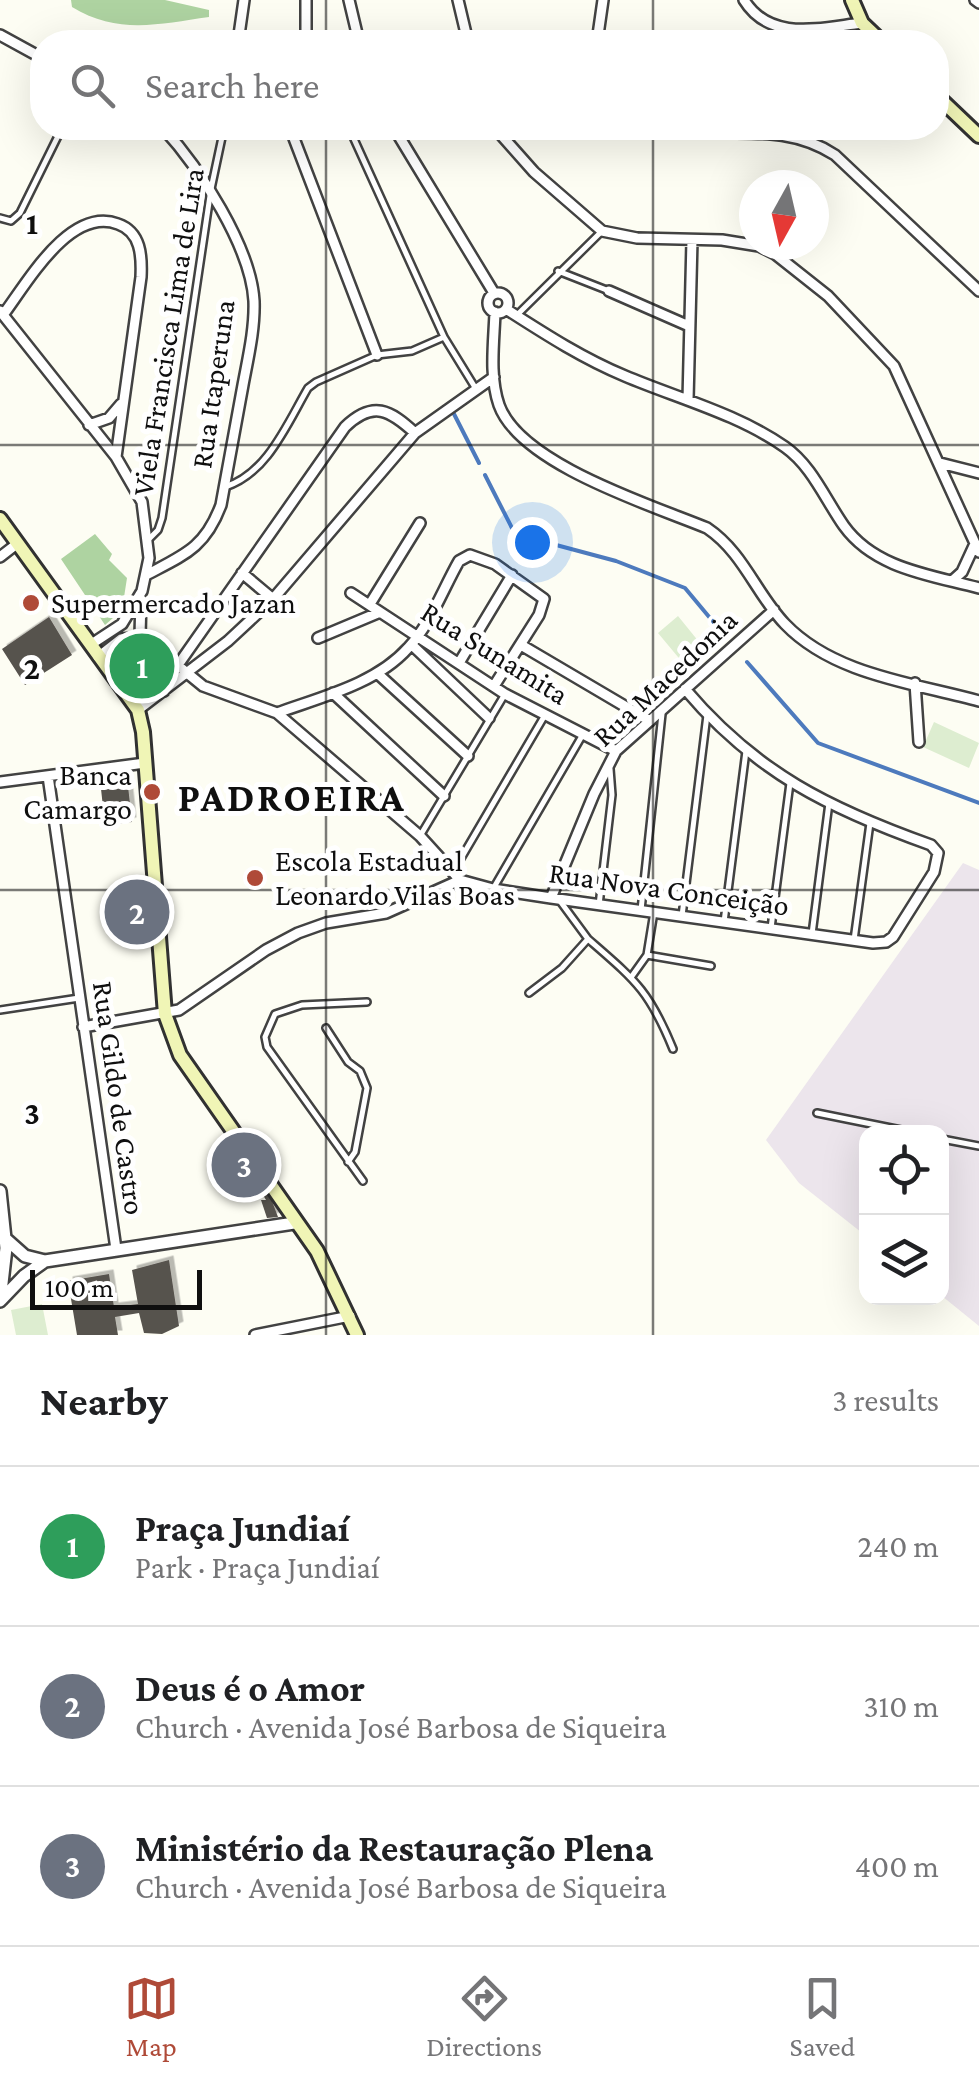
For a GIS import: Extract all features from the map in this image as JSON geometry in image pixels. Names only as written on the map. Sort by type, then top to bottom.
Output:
[{"type":"main road","points":[[852,0],[869,30]]},
{"type":"main road","points":[[949,107],[979,136]]},
{"type":"main road","points":[[0,519],[138,710],[165,1014],[180,1056],[317,1251],[357,1335]]},
{"type":"street","points":[[240,30],[244,0]]},
{"type":"street","points":[[306,0],[306,30]]},
{"type":"street","points":[[349,0],[356,30]]},
{"type":"street","points":[[458,0],[465,30]]},
{"type":"street","points":[[599,30],[603,0]]},
{"type":"street","points":[[744,0],[754,16],[786,30],[862,24]]},
{"type":"street","points":[[0,35],[30,51]]},
{"type":"street","name":"Rua Itaperuna","points":[[146,575],[193,550],[213,527],[225,487],[254,302],[250,279],[211,189],[172,140]]},
{"type":"street","points":[[295,140],[377,355]]},
{"type":"street","points":[[401,140],[494,294],[506,297],[500,311],[494,377],[504,417],[523,441],[576,472],[716,534],[735,551],[786,626],[818,651],[849,666],[979,700]]},
{"type":"street","points":[[506,140],[534,172],[602,231],[637,238],[758,246],[776,254],[828,296],[894,366],[940,463],[976,549],[952,581]]},
{"type":"street","points":[[804,140],[814,142],[847,166],[979,291]]},
{"type":"street","points":[[116,457],[142,260],[136,238],[125,226],[98,220],[79,227],[59,242],[2,313],[116,457],[142,502],[148,540],[138,710]]},
{"type":"street","points":[[688,400],[692,240]]},
{"type":"street","points":[[609,291],[689,326]]},
{"type":"street","points":[[494,294],[488,304],[588,359],[688,400],[785,448],[809,471],[858,543],[878,557],[979,588]]},
{"type":"street","points":[[138,710],[188,674],[272,599],[415,433],[494,377]]},
{"type":"street","points":[[89,425],[109,418],[123,402]]},
{"type":"street","points":[[163,694],[174,662],[197,640],[345,427],[362,413],[384,411],[415,433]]},
{"type":"street","points":[[940,463],[979,473]]},
{"type":"street","points":[[370,604],[420,523]]},
{"type":"street","points":[[0,557],[18,543]]},
{"type":"street","points":[[277,713],[377,673],[414,640],[465,556],[478,556],[512,575],[542,595],[545,602],[494,686]]},
{"type":"street","points":[[242,573],[272,599]]},
{"type":"street","points":[[459,663],[512,575]]},
{"type":"street","points":[[94,651],[122,624],[142,591]]},
{"type":"street","name":"Rua Sunamita","points":[[352,593],[414,640],[459,663],[505,694],[616,751]]},
{"type":"street","name":"Rua Macedonia","points":[[555,899],[608,761],[774,610]]},
{"type":"street","points":[[318,638],[380,612]]},
{"type":"street","points":[[83,1027],[165,1014],[192,1004],[266,950],[298,932],[386,914],[456,877],[420,836],[277,713],[216,693],[140,636],[121,639],[94,651]]},
{"type":"street","points":[[197,640],[210,655]]},
{"type":"street","points":[[414,640],[489,718]]},
{"type":"street","points":[[521,645],[650,721]]},
{"type":"street","points":[[377,673],[468,756]]},
{"type":"street","points":[[915,683],[919,742]]},
{"type":"street","points":[[686,689],[746,751],[790,783],[870,823]]},
{"type":"street","points":[[334,693],[444,796]]},
{"type":"street","points":[[0,782],[145,763]]},
{"type":"street","name":"Rua Gildo de Castro","points":[[48,776],[116,1249]]},
{"type":"street","name":"Rua Nova Conceição","points":[[456,877],[494,889],[555,899],[886,942],[901,926],[934,872],[938,853],[932,845],[870,823]]},
{"type":"street","points":[[0,1191],[4,1245],[0,1300]]},
{"type":"street","points":[[0,1300],[24,1276],[46,1262],[294,1222]]},
{"type":"street","points":[[4,1245],[46,1262]]},
{"type":"street","points":[[256,1335],[350,1316]]},
{"type":"lane","points":[[0,218],[11,221],[20,213],[56,140]]},
{"type":"lane","name":"Viela Francisca Lima de Lira","points":[[148,540],[158,530],[162,518],[221,140]]},
{"type":"lane","points":[[354,140],[444,337],[476,388]]},
{"type":"lane","points":[[516,316],[602,231]]},
{"type":"lane","points":[[558,271],[609,291]]},
{"type":"lane","points":[[225,487],[245,478],[265,459],[308,388],[316,382],[377,355],[412,351],[444,337]]},
{"type":"lane","points":[[420,836],[505,694]]},
{"type":"lane","points":[[641,910],[662,710]]},
{"type":"lane","points":[[682,916],[707,713]]},
{"type":"lane","points":[[456,877],[545,715]]},
{"type":"lane","points":[[494,889],[582,735]]},
{"type":"lane","points":[[724,922],[746,751]]},
{"type":"lane","points":[[599,904],[612,794],[608,761]]},
{"type":"lane","points":[[771,928],[790,783]]},
{"type":"lane","points":[[812,934],[829,803]]},
{"type":"lane","points":[[854,940],[870,823]]},
{"type":"lane","points":[[555,899],[588,939],[632,976],[652,1002],[673,1048]]},
{"type":"lane","points":[[632,976],[646,955],[654,912]]},
{"type":"lane","points":[[529,993],[562,968],[588,939]]},
{"type":"lane","points":[[646,955],[711,966]]},
{"type":"lane","points":[[0,1010],[79,998]]},
{"type":"lane","points":[[363,1181],[268,1047],[265,1037],[275,1014],[328,1002],[368,1002]]},
{"type":"lane","points":[[326,1028],[348,1062],[360,1071],[367,1088],[355,1152],[348,1162]]},
{"type":"lane","points":[[816,1113],[876,1125]]},
{"type":"lane","points":[[949,1140],[979,1146]]},
{"type":"shaded area","points":[[963,863],[979,870],[979,1326],[949,1302],[949,1125],[859,1125],[859,1230],[799,1183],[766,1140]]},
{"type":"green space","points":[[71,0],[165,0],[209,10],[209,17],[122,24],[89,16],[72,7]]},
{"type":"green space","points":[[95,534],[112,554],[109,560],[127,578],[122,610],[105,625],[61,559]]},
{"type":"green space","points":[[678,616],[708,653],[688,669],[658,633]]},
{"type":"green space","points":[[137,646],[149,648],[163,659],[161,674],[145,687],[129,683],[120,669],[122,654]]},
{"type":"green space","points":[[934,722],[979,743],[969,768],[923,747]]},
{"type":"green space","points":[[42,1304],[48,1335],[16,1335],[11,1310]]},
{"type":"building","points":[[49,617],[72,655],[25,685],[2,649]]},
{"type":"building","points":[[127,777],[132,822],[105,825],[100,780]]},
{"type":"building","points":[[269,1193],[278,1217],[267,1218],[261,1200],[266,1200],[263,1195]]},
{"type":"building","points":[[169,1260],[179,1326],[162,1334],[144,1333],[139,1313],[115,1317],[118,1335],[77,1335],[68,1281],[109,1274],[114,1307],[138,1304],[132,1270]]},
{"type":"waterway","points":[[454,414],[479,463]]},
{"type":"waterway","points":[[485,475],[515,534],[616,561],[685,588],[715,624]]},
{"type":"waterway","points":[[747,662],[818,743],[979,803]]},
{"type":"place","name":"Supermercado Jazan","points":[[31,603]]},
{"type":"place","name":"Praça Jundiaí","points":[[142,666]]},
{"type":"place","name":"Banca Camargo","points":[[152,792]]},
{"type":"place","name":"Escola Estadual Leonardo Vilas Boas","points":[[255,878]]},
{"type":"place","name":"Deus é o Amor","points":[[137,912]]},
{"type":"place","name":"Ministério da Restauração Plena","points":[[244,1165]]},
{"type":"district","name":"PADROEIRA","points":[[292,797]]}]
